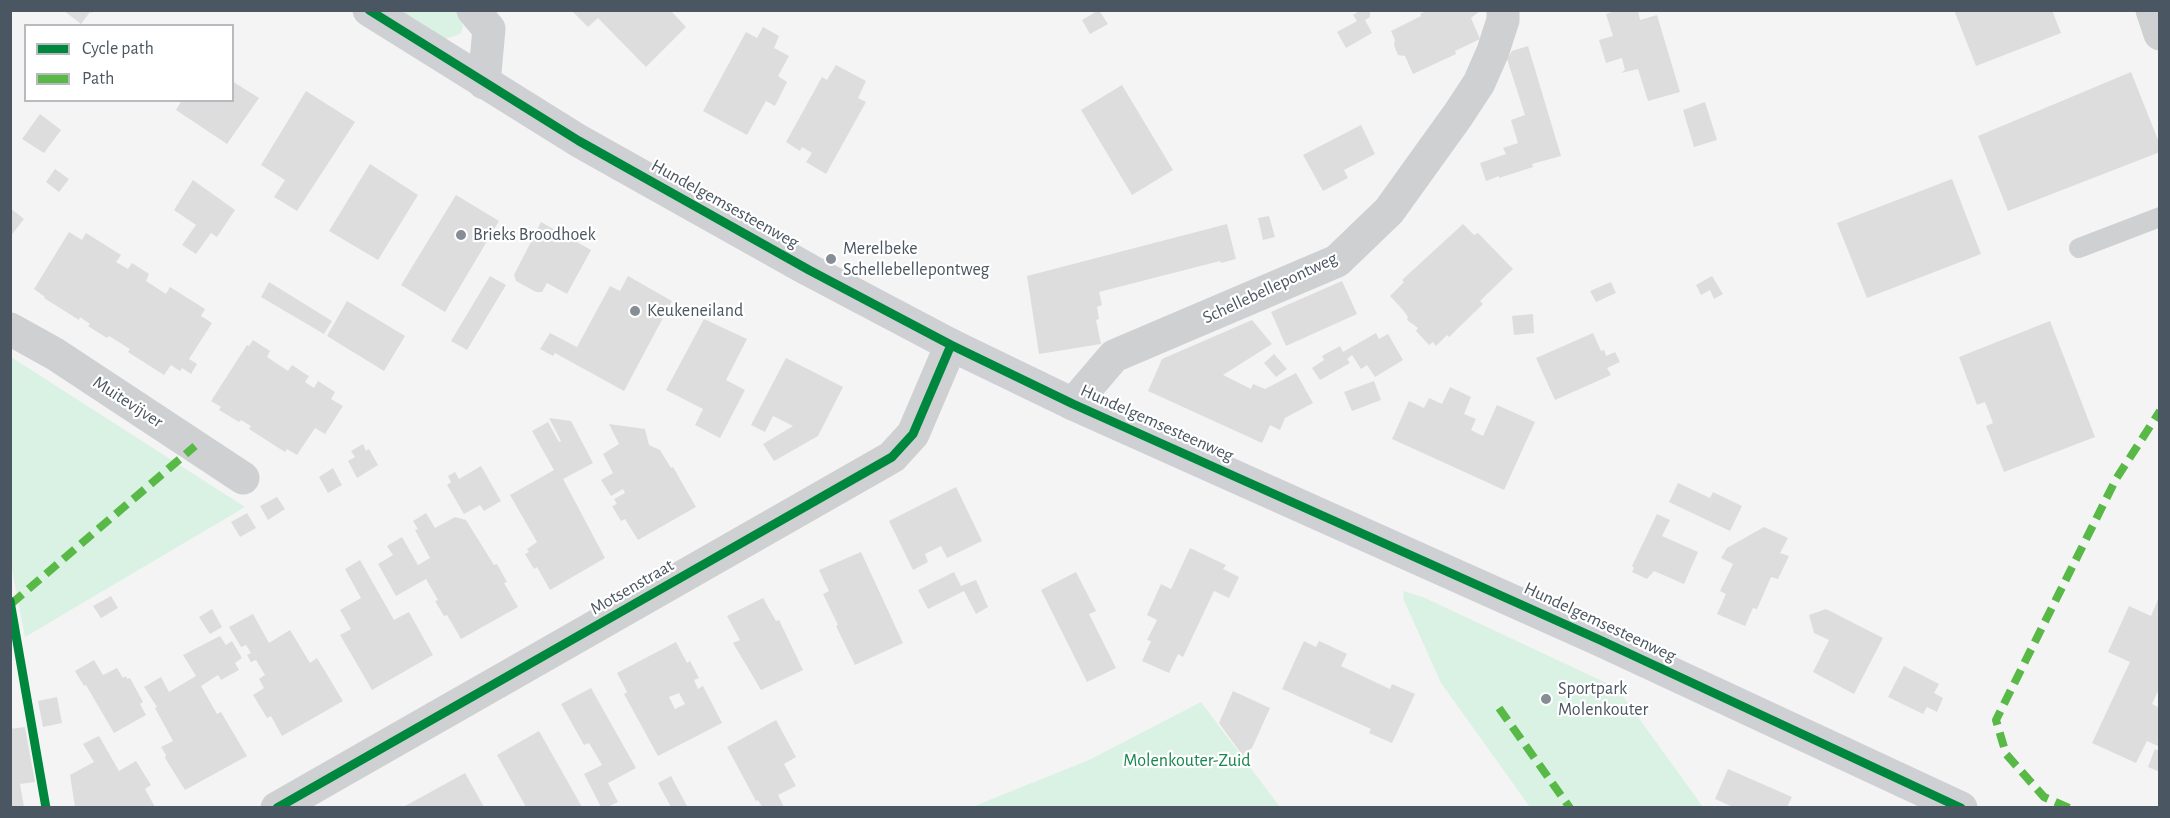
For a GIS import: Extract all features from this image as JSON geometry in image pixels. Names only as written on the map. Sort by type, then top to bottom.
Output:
[{"type":"main road","name":"Hundelgemsesteenweg","points":[[369,10],[579,141],[882,310],[951,345],[1073,404],[1590,635],[1961,807]]},
{"type":"street","points":[[472,10],[489,30],[484,83]]},
{"type":"street","name":"Schellebellepontweg","points":[[1073,404],[1114,356],[1337,261],[1389,211],[1458,115],[1479,82],[1493,51],[1503,20],[1503,10]]},
{"type":"street","points":[[2152,10],[2160,34]]},
{"type":"street","name":"Muitevijver","points":[[10,329],[55,354],[243,478]]},
{"type":"street","name":"Motsenstraat","points":[[277,807],[892,457],[913,434],[951,345]]},
{"type":"lane","points":[[2079,248],[2160,217]]},
{"type":"green space","points":[[400,11],[459,11],[463,27],[460,34],[445,39]]},
{"type":"green space","points":[[11,357],[245,507],[25,637],[11,564]]},
{"type":"green space","name":"Sportpark Molenkouter","points":[[1404,591],[1425,598],[1617,688],[1703,807],[1530,807],[1441,683],[1403,598]]},
{"type":"green space","name":"Molenkouter-Zuid","points":[[1201,702],[1280,807],[972,807],[1089,760]]},
{"type":"building","points":[[63,10],[94,10],[81,24]]},
{"type":"building","points":[[571,10],[670,10],[686,27],[646,67],[598,18],[588,27]]},
{"type":"building","points":[[1099,10],[1108,24],[1090,34],[1082,20]]},
{"type":"building","points":[[1361,10],[1370,11],[1370,17],[1365,20],[1372,33],[1346,48],[1337,32],[1357,21],[1353,15]]},
{"type":"building","points":[[1428,10],[1430,12],[1434,10],[1481,10],[1471,18],[1480,39],[1455,51],[1456,54],[1413,74],[1405,56],[1398,55],[1391,31]]},
{"type":"building","points":[[1618,10],[1638,10],[1640,20],[1657,15],[1680,92],[1648,101],[1638,69],[1621,73],[1625,70],[1622,58],[1606,63],[1599,40],[1613,36],[1606,14]]},
{"type":"building","points":[[1954,10],[2052,10],[2061,33],[1976,66]]},
{"type":"building","points":[[763,27],[779,36],[774,48],[789,56],[778,76],[787,82],[775,106],[766,101],[747,135],[703,111],[746,32],[757,38]]},
{"type":"building","points":[[1528,46],[1561,156],[1486,181],[1480,163],[1506,154],[1503,148],[1518,143],[1511,120],[1525,115],[1507,59],[1512,51]]},
{"type":"building","points":[[836,65],[866,81],[858,98],[866,102],[826,174],[806,162],[812,153],[802,147],[800,151],[786,142],[822,77],[827,80]]},
{"type":"building","points":[[2131,72],[2160,145],[2160,152],[2008,211],[1978,136]]},
{"type":"building","points":[[234,82],[259,98],[227,144],[176,110],[181,102],[234,102]]},
{"type":"building","points":[[1122,85],[1173,170],[1132,195],[1081,110]]},
{"type":"building","points":[[306,91],[355,122],[297,211],[274,197],[285,180],[261,165]]},
{"type":"building","points":[[1705,102],[1717,140],[1694,147],[1683,110]]},
{"type":"building","points":[[40,114],[61,130],[44,153],[22,139]]},
{"type":"building","points":[[1361,125],[1375,154],[1344,170],[1348,178],[1323,191],[1303,155]]},
{"type":"building","points":[[370,164],[418,195],[378,260],[329,231]]},
{"type":"building","points":[[55,169],[69,179],[59,192],[46,182]]},
{"type":"building","points":[[1952,179],[1981,254],[1867,298],[1837,223]]},
{"type":"building","points":[[193,180],[235,210],[217,237],[211,233],[196,254],[182,245],[196,225],[174,210]]},
{"type":"building","points":[[456,195],[499,221],[445,312],[401,285]]},
{"type":"building","points":[[10,208],[24,219],[10,237]]},
{"type":"building","points":[[1269,216],[1275,237],[1263,240],[1258,218]]},
{"type":"building","points":[[541,222],[591,250],[567,294],[547,283],[542,292],[536,292],[516,281],[514,275]]},
{"type":"building","points":[[1227,224],[1236,259],[1221,263],[1220,261],[1099,292],[1102,305],[1097,307],[1099,319],[1096,320],[1101,344],[1039,354],[1027,276]]},
{"type":"building","points":[[1463,224],[1474,235],[1478,233],[1513,269],[1480,301],[1483,304],[1449,337],[1447,335],[1436,346],[1433,342],[1429,345],[1416,331],[1418,328],[1407,320],[1408,317],[1390,296],[1404,282],[1402,280]]},
{"type":"building","points":[[69,232],[82,240],[86,233],[121,255],[116,262],[128,269],[132,263],[149,274],[146,281],[166,294],[170,287],[205,309],[201,316],[212,323],[189,359],[197,364],[191,374],[171,365],[164,375],[128,352],[130,349],[109,336],[107,338],[88,326],[90,324],[80,317],[79,320],[34,289]]},
{"type":"building","points":[[490,276],[506,285],[467,350],[451,341]]},
{"type":"building","points":[[628,276],[672,301],[624,391],[555,353],[553,356],[540,349],[550,333],[577,347],[610,286],[620,291]]},
{"type":"building","points":[[1712,276],[1723,294],[1714,299],[1710,290],[1701,295],[1696,285]]},
{"type":"building","points":[[1342,281],[1357,314],[1286,346],[1271,312]]},
{"type":"building","points":[[269,282],[332,321],[324,334],[261,297]]},
{"type":"building","points":[[1611,282],[1616,293],[1596,302],[1590,291]]},
{"type":"building","points":[[347,301],[405,336],[384,371],[327,336]]},
{"type":"building","points":[[1533,314],[1534,333],[1514,335],[1512,316]]},
{"type":"building","points":[[704,319],[747,339],[726,380],[745,390],[720,438],[695,425],[703,409],[666,390]]},
{"type":"building","points":[[1252,320],[1272,344],[1223,375],[1251,389],[1253,384],[1265,389],[1296,373],[1313,403],[1285,418],[1280,430],[1270,425],[1262,443],[1148,391],[1162,359]]},
{"type":"building","points":[[2050,321],[2095,437],[2004,472],[1986,426],[1993,423],[1985,402],[1977,405],[1959,357]]},
{"type":"building","points":[[1376,333],[1379,339],[1388,334],[1403,360],[1375,377],[1367,365],[1361,369],[1352,355],[1347,359],[1350,363],[1320,380],[1312,368],[1324,360],[1322,356],[1340,346],[1343,352]]},
{"type":"building","points":[[1593,333],[1601,351],[1604,350],[1606,356],[1615,352],[1620,362],[1607,368],[1611,375],[1555,400],[1536,358]]},
{"type":"building","points":[[253,340],[270,351],[267,357],[288,371],[292,365],[309,376],[305,382],[314,388],[318,381],[335,392],[331,399],[343,406],[325,434],[315,428],[297,455],[287,449],[285,452],[249,429],[251,426],[219,410],[221,407],[211,401],[247,345],[249,346]]},
{"type":"building","points":[[1274,354],[1287,369],[1276,377],[1264,363]]},
{"type":"building","points":[[786,358],[843,387],[818,436],[774,461],[763,444],[793,426],[773,416],[765,432],[751,425]]},
{"type":"building","points":[[1374,381],[1381,400],[1352,411],[1344,392]]},
{"type":"building","points":[[1450,387],[1471,397],[1464,414],[1476,419],[1471,430],[1483,436],[1497,405],[1535,422],[1504,490],[1392,439],[1409,401],[1424,408],[1429,398],[1442,404]]},
{"type":"building","points":[[549,418],[571,421],[593,463],[563,479],[605,558],[550,590],[537,567],[534,569],[525,554],[529,552],[527,549],[537,542],[510,495],[554,470],[532,431],[548,422],[559,442],[561,441]]},
{"type":"building","points":[[609,424],[645,429],[649,445],[660,450],[671,468],[673,467],[696,507],[638,540],[625,519],[621,521],[612,506],[617,504],[614,499],[625,493],[623,489],[611,496],[601,480],[613,473],[603,454],[619,444]]},
{"type":"building","points":[[363,444],[366,451],[369,449],[378,465],[357,478],[348,461],[355,457],[351,451]]},
{"type":"building","points":[[481,466],[501,501],[484,511],[480,505],[464,514],[447,485],[451,482],[448,476],[455,472],[459,479]]},
{"type":"building","points":[[333,468],[342,485],[328,493],[319,477]]},
{"type":"building","points":[[1678,483],[1710,498],[1713,492],[1742,506],[1730,531],[1669,502]]},
{"type":"building","points":[[956,487],[982,541],[947,558],[941,546],[925,554],[928,562],[913,570],[889,521]]},
{"type":"building","points":[[277,497],[285,509],[268,520],[260,506]]},
{"type":"building","points":[[247,513],[256,528],[240,537],[231,522]]},
{"type":"building","points":[[426,513],[435,528],[455,517],[466,520],[494,565],[497,564],[507,582],[504,583],[518,607],[461,639],[447,615],[444,616],[435,601],[438,600],[426,579],[396,596],[378,564],[393,555],[387,546],[402,537],[418,565],[430,558],[415,530],[418,529],[413,521]]},
{"type":"building","points":[[1657,514],[1670,520],[1662,536],[1698,552],[1684,584],[1654,571],[1647,579],[1632,572],[1634,568],[1632,566]]},
{"type":"building","points":[[1764,527],[1788,538],[1780,553],[1789,556],[1778,579],[1771,577],[1757,609],[1753,608],[1745,626],[1717,614],[1726,594],[1720,591],[1733,564],[1721,558],[1727,548]]},
{"type":"building","points":[[1190,548],[1226,565],[1223,569],[1239,577],[1229,598],[1214,591],[1183,657],[1178,654],[1169,673],[1142,661],[1151,641],[1147,640],[1157,620],[1147,615],[1161,584],[1171,589]]},
{"type":"building","points":[[861,552],[903,643],[855,665],[823,594],[829,591],[819,570]]},
{"type":"building","points":[[360,560],[394,620],[409,612],[433,655],[372,690],[340,635],[351,629],[340,610],[361,598],[345,569]]},
{"type":"building","points":[[954,572],[961,586],[976,580],[988,607],[976,614],[964,591],[928,609],[918,590]]},
{"type":"building","points":[[1076,572],[1096,611],[1089,614],[1116,668],[1087,682],[1041,590]]},
{"type":"building","points":[[111,596],[118,608],[101,618],[93,606]]},
{"type":"building","points":[[2159,597],[2160,687],[2152,704],[2160,708],[2160,747],[2147,741],[2136,763],[2092,743],[2130,662],[2108,652],[2129,606],[2151,616]]},
{"type":"building","points":[[763,598],[776,621],[779,620],[803,670],[761,690],[733,643],[740,640],[727,616]]},
{"type":"building","points":[[212,609],[222,627],[210,634],[199,617]]},
{"type":"building","points":[[1826,609],[1883,638],[1854,694],[1813,672],[1829,640],[1814,633],[1809,615]]},
{"type":"building","points":[[253,614],[269,643],[290,630],[310,663],[317,658],[343,701],[282,736],[271,716],[267,718],[253,695],[264,688],[259,679],[265,675],[256,660],[251,662],[247,655],[251,653],[246,645],[241,647],[229,627]]},
{"type":"building","points":[[220,636],[226,645],[232,641],[242,658],[235,663],[239,670],[221,680],[218,675],[201,686],[217,714],[221,712],[247,756],[185,790],[165,758],[166,755],[161,747],[173,741],[155,708],[157,707],[144,687],[161,677],[169,692],[196,676],[183,655]]},
{"type":"building","points":[[1304,641],[1316,647],[1319,641],[1347,654],[1341,666],[1390,689],[1392,684],[1415,694],[1392,743],[1369,733],[1371,729],[1282,689]]},
{"type":"building","points":[[676,642],[687,663],[690,661],[699,678],[694,680],[698,689],[703,686],[722,723],[658,756],[624,694],[627,692],[617,673]],"holes":[[[679,693],[685,704],[675,709],[669,697]]]},
{"type":"building","points":[[94,660],[103,675],[117,668],[123,678],[126,676],[127,679],[130,678],[143,702],[140,704],[146,715],[114,733],[86,685],[84,686],[75,671]]},
{"type":"building","points":[[1904,666],[1939,684],[1934,693],[1943,698],[1937,712],[1927,707],[1923,714],[1888,697]]},
{"type":"building","points":[[591,688],[636,768],[608,783],[618,802],[608,807],[601,807],[584,774],[602,765],[589,743],[584,745],[561,704]]},
{"type":"building","points":[[1233,691],[1270,708],[1252,748],[1243,756],[1219,723]]},
{"type":"building","points":[[57,697],[62,723],[43,727],[38,701]]},
{"type":"building","points":[[776,720],[796,757],[784,764],[796,786],[778,795],[784,807],[762,807],[758,800],[756,801],[727,747]]},
{"type":"building","points":[[25,727],[35,782],[20,784],[24,807],[10,807],[10,729]]},
{"type":"building","points":[[539,731],[582,807],[526,807],[497,755]]},
{"type":"building","points":[[99,736],[119,771],[136,761],[151,785],[145,789],[155,807],[75,807],[70,775],[94,762],[83,744]]},
{"type":"building","points":[[2155,749],[2160,751],[2160,772],[2148,767]]},
{"type":"building","points":[[1728,769],[1792,797],[1787,807],[1733,807],[1715,799]]},
{"type":"building","points":[[465,773],[484,807],[403,807],[427,794]]},
{"type":"building","points":[[671,776],[687,806],[685,807],[671,807],[658,783]]},
{"type":"marked path","points":[[2069,808],[2044,797],[2006,754],[1996,720],[2116,479],[2160,411]]},
{"type":"marked path","points":[[11,604],[195,446]]},
{"type":"marked path","points":[[1499,708],[1570,808]]},
{"type":"cycle path","points":[[369,10],[579,141],[809,270],[951,345],[1073,404],[1600,640],[1961,808]]},
{"type":"cycle path","points":[[277,808],[892,457],[913,434],[951,345]]},
{"type":"cycle path","points":[[10,601],[46,808]]},
{"type":"place","name":"Brieks Broodhoek","points":[[461,235]]},
{"type":"place","name":"Merelbeke Schellebellepontweg","points":[[831,259]]},
{"type":"place","name":"Keukeneiland","points":[[635,311]]},
{"type":"place","name":"Sportpark Molenkouter","points":[[1546,699]]}]
